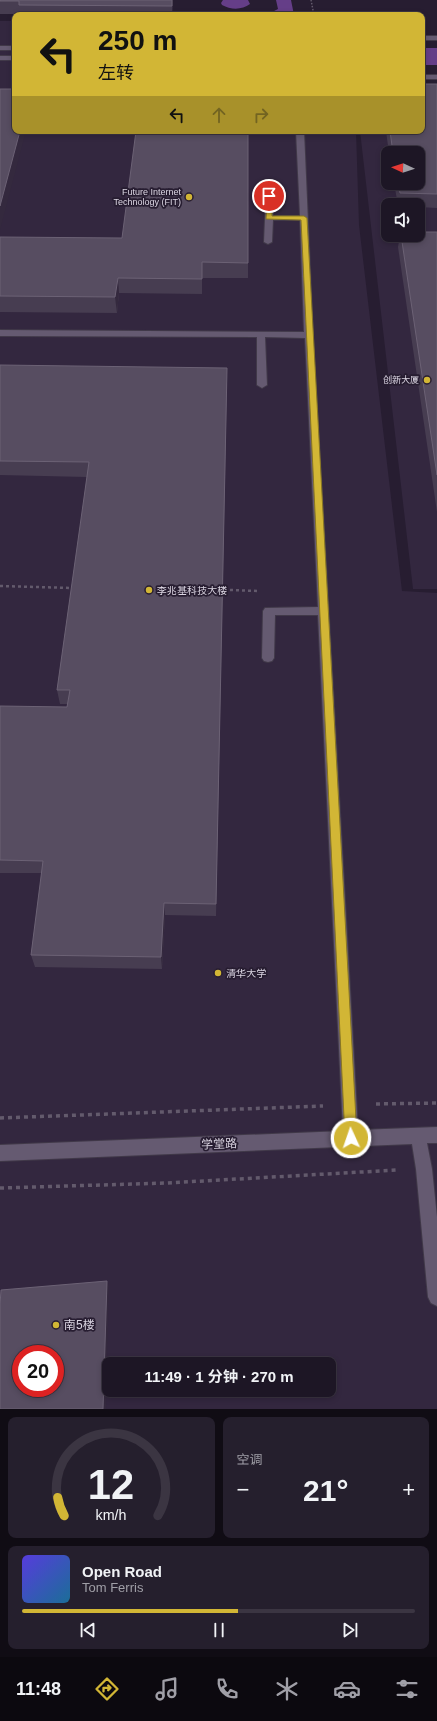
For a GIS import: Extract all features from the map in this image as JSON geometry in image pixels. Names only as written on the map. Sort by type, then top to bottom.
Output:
[{"type":"street","points":[[425,38],[437,38]]},
{"type":"street","points":[[0,48],[12,48]]},
{"type":"street","points":[[0,58],[12,58]]},
{"type":"street","points":[[425,77],[437,77]]},
{"type":"street","points":[[300,134],[309,335],[351,1138]]},
{"type":"street","points":[[268,242],[269,196]]},
{"type":"street","points":[[269,218],[304,218]]},
{"type":"street","points":[[0,333],[309,335]]},
{"type":"street","points":[[261,335],[262,385]]},
{"type":"street","points":[[268,658],[269,610],[324,611]]},
{"type":"street","name":"学堂路","points":[[0,1153],[437,1135]]},
{"type":"street","points":[[418,1136],[424,1169],[437,1297]]},
{"type":"path","points":[[312,0],[314,12]]},
{"type":"path","points":[[0,586],[73,588]]},
{"type":"path","points":[[0,1118],[437,1103]]},
{"type":"path","points":[[0,1188],[168,1183],[424,1169]]},
{"type":"shaded area","points":[[223,0],[248,0],[250,4],[240,8],[225,7],[221,3]]},
{"type":"shaded area","points":[[276,0],[291,0],[293,12],[272,12],[278,9]]},
{"type":"shaded area","name":"清华大学","points":[[0,21],[12,21],[12,134],[356,134],[359,225],[402,591],[437,593],[437,1409],[0,1409]]},
{"type":"shaded area","points":[[425,48],[437,48],[437,65],[425,65]]},
{"type":"shaded area","points":[[437,86],[437,589],[413,589],[360,134],[425,134],[425,122]]},
{"type":"building","points":[[0,0],[172,0],[172,6],[19,5],[19,1]]},
{"type":"building","points":[[425,84],[437,84],[437,194],[400,193],[399,190],[425,190],[425,146],[392,146],[390,134],[425,134]]},
{"type":"building","points":[[0,89],[12,89],[12,134],[19,134],[0,206]]},
{"type":"building","name":"Future Internet Technology (FIT)","points":[[136,134],[248,134],[248,263],[202,262],[202,279],[118,278],[115,297],[0,296],[0,237],[122,238]]},
{"type":"building","name":"创新大厦","points":[[425,232],[437,232],[437,475],[402,242],[425,242]]},
{"type":"building","name":"李兆基科技大楼","points":[[0,365],[227,368],[216,904],[164,903],[161,957],[31,955],[43,861],[0,860],[0,706],[67,707],[70,690],[57,690],[89,462],[0,461]]},
{"type":"building","name":"南5楼","points":[[107,1281],[105,1357],[102,1357],[103,1409],[0,1409],[1,1290]]},
{"type":"place","name":"Future Internet Technology (FIT)","points":[[189,197]]},
{"type":"place","name":"创新大厦","points":[[427,380]]},
{"type":"place","name":"李兆基科技大楼","points":[[149,590]]},
{"type":"place","name":"清华大学","points":[[218,973]]},
{"type":"place","name":"南5楼","points":[[56,1325]]},
{"type":"route","points":[[269,196],[269,218],[304,218],[351,1138]]}]
